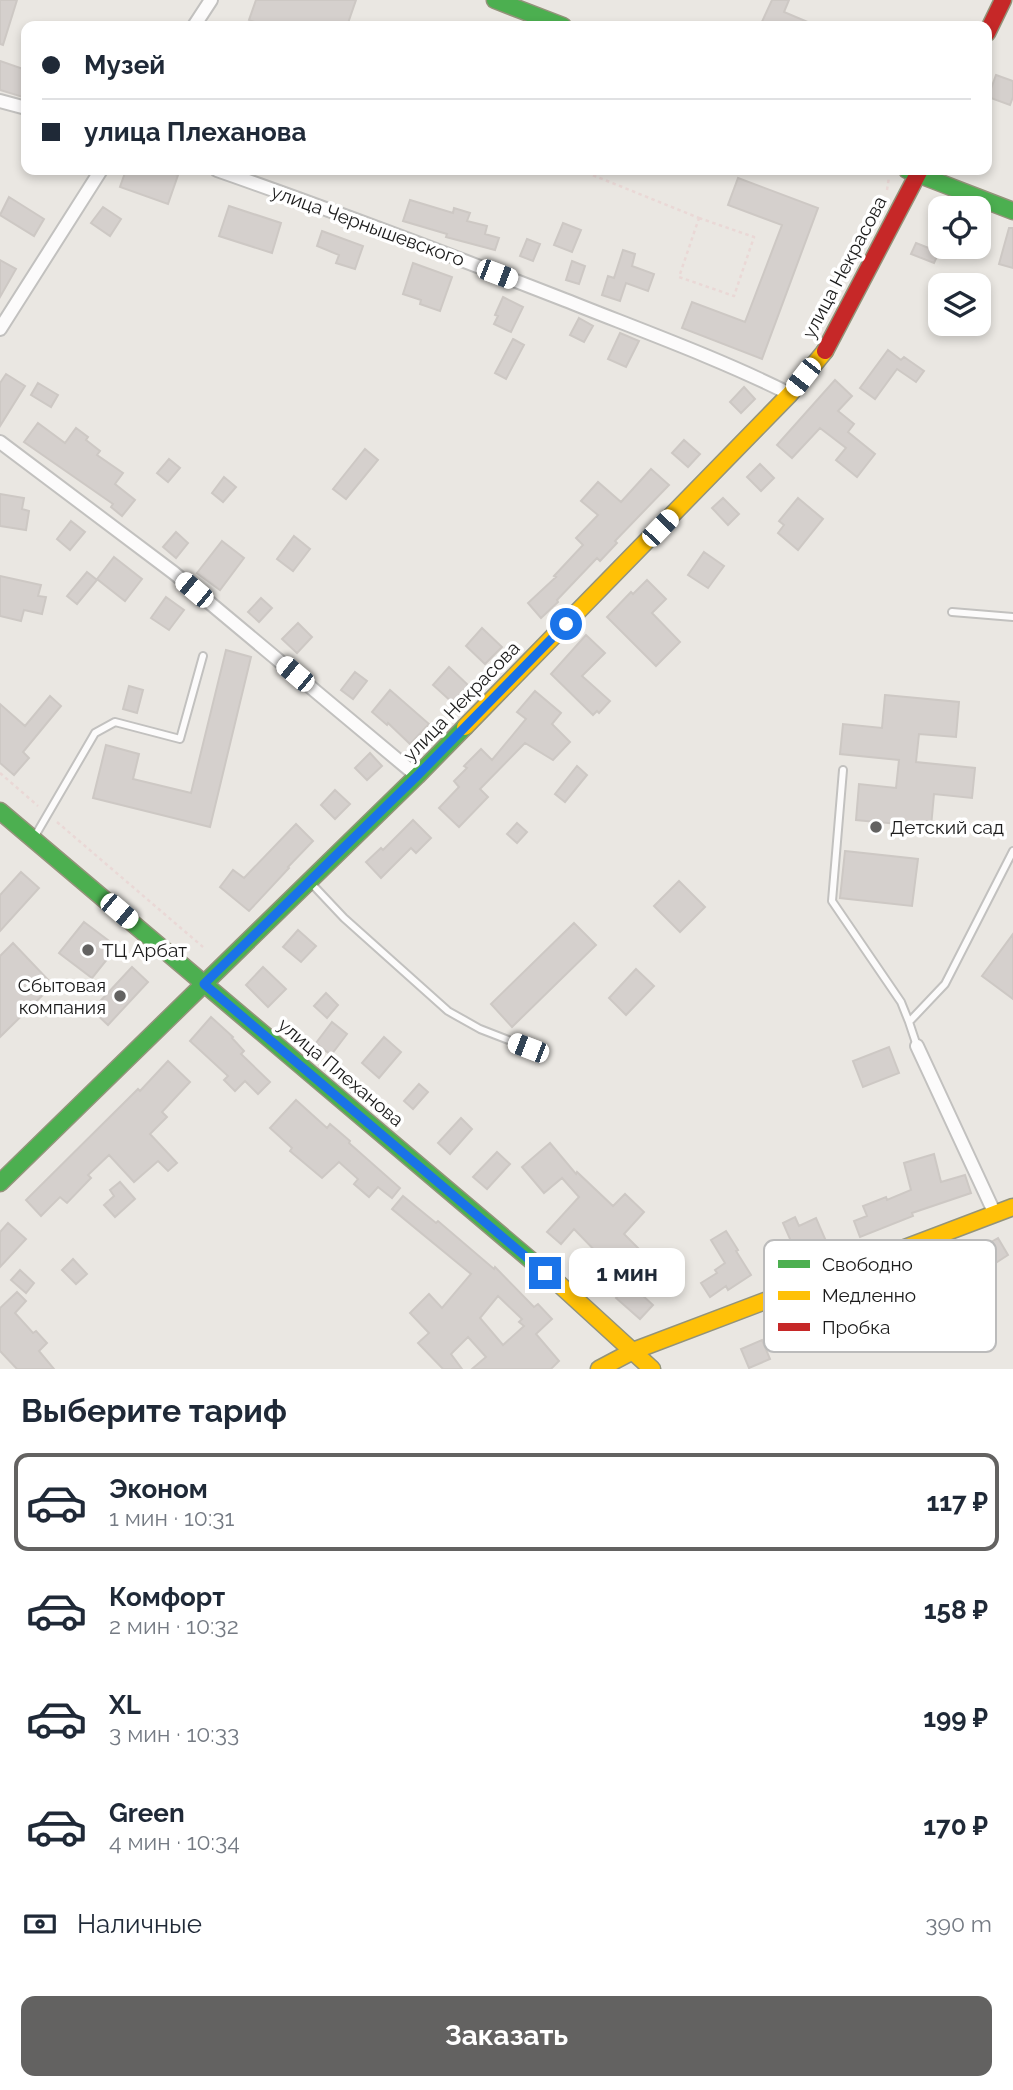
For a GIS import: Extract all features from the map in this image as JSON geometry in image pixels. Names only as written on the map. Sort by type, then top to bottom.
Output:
[{"type":"street","points":[[197,21],[211,0]]},
{"type":"street","points":[[495,0],[550,21]]},
{"type":"street","points":[[992,23],[1003,0]]},
{"type":"street","points":[[0,101],[21,107]]},
{"type":"street","points":[[0,329],[98,175]]},
{"type":"street","name":"улица Чернышевского","points":[[231,175],[372,225],[585,308],[790,394]]},
{"type":"street","name":"улица Некрасова","points":[[0,1183],[417,776],[790,394],[829,345],[912,175]]},
{"type":"street","points":[[924,175],[1013,211]]},
{"type":"street","points":[[0,442],[174,573],[417,776]]},
{"type":"street","name":"улица Плеханова","points":[[0,811],[588,1309],[652,1369]]},
{"type":"street","points":[[916,1045],[995,1214]]},
{"type":"street","points":[[926,1240],[1013,1207]]},
{"type":"street","points":[[598,1369],[633,1351],[764,1301]]},
{"type":"lane","points":[[952,611],[1013,617]]},
{"type":"lane","points":[[33,839],[95,733],[115,722],[180,739],[203,656]]},
{"type":"lane","points":[[843,770],[832,901],[901,1002],[916,1045]]},
{"type":"lane","points":[[909,1022],[945,984],[1013,851]]},
{"type":"lane","points":[[310,881],[344,918],[448,1011],[480,1029],[528,1048]]},
{"type":"path","points":[[592,175],[754,237],[734,296],[679,277],[699,218]]},
{"type":"path","points":[[887,190],[890,175]]},
{"type":"path","points":[[0,773],[41,808]]},
{"type":"path","points":[[51,817],[203,947]]},
{"type":"building","points":[[0,0],[17,0],[3,45],[0,44]]},
{"type":"building","points":[[256,0],[356,0],[349,21],[249,20]]},
{"type":"building","points":[[772,0],[789,0],[784,12],[805,21],[762,21]]},
{"type":"building","points":[[0,61],[21,68],[21,96],[0,90]]},
{"type":"building","points":[[996,75],[1013,81],[1010,105],[992,98]]},
{"type":"building","points":[[124,175],[178,175],[168,204],[120,187]]},
{"type":"building","points":[[738,178],[818,208],[762,359],[682,328],[692,302],[745,322],[782,225],[728,205]]},
{"type":"building","points":[[9,197],[44,219],[34,236],[0,215]]},
{"type":"building","points":[[410,200],[453,213],[454,208],[470,213],[467,221],[487,226],[485,234],[499,238],[495,250],[446,237],[447,234],[403,221]]},
{"type":"building","points":[[229,206],[281,223],[272,253],[219,236]]},
{"type":"building","points":[[103,207],[121,219],[110,236],[91,223]]},
{"type":"building","points":[[563,223],[581,230],[572,252],[554,245]]},
{"type":"building","points":[[1009,228],[1013,228],[1013,268],[999,264]]},
{"type":"building","points":[[322,231],[363,246],[355,269],[336,263],[339,255],[317,246]]},
{"type":"building","points":[[527,239],[540,244],[533,261],[520,256]]},
{"type":"building","points":[[916,243],[928,248],[928,259],[936,259],[934,263],[911,254]]},
{"type":"building","points":[[623,250],[635,254],[632,266],[654,274],[648,291],[626,283],[620,301],[602,295],[608,276],[614,278]]},
{"type":"building","points":[[0,260],[16,269],[0,297]]},
{"type":"building","points":[[572,261],[585,266],[579,284],[566,280]]},
{"type":"building","points":[[413,263],[452,277],[440,311],[403,294]]},
{"type":"building","points":[[503,297],[523,307],[511,332],[494,324]]},
{"type":"building","points":[[579,318],[593,326],[584,342],[570,335]]},
{"type":"building","points":[[620,333],[639,341],[626,367],[608,359]]},
{"type":"building","points":[[513,339],[524,345],[506,379],[495,373]]},
{"type":"building","points":[[888,350],[924,371],[916,382],[897,369],[875,399],[860,388]]},
{"type":"building","points":[[6,374],[25,386],[0,426],[0,383]]},
{"type":"building","points":[[835,380],[852,396],[838,411],[854,424],[848,432],[875,454],[857,477],[836,460],[846,448],[820,428],[792,458],[777,445]]},
{"type":"building","points":[[38,383],[58,395],[51,407],[31,395]]},
{"type":"building","points":[[744,387],[755,399],[741,413],[730,402]]},
{"type":"building","points":[[38,423],[65,443],[76,428],[100,451],[97,455],[123,473],[115,484],[135,500],[122,516],[111,507],[113,504],[24,442]]},
{"type":"building","points":[[684,440],[700,454],[688,467],[672,453]]},
{"type":"building","points":[[365,449],[378,460],[346,499],[333,489]]},
{"type":"building","points":[[169,459],[180,468],[168,482],[157,473]]},
{"type":"building","points":[[760,464],[774,478],[761,491],[747,477]]},
{"type":"building","points":[[651,469],[669,485],[615,541],[617,543],[600,561],[597,558],[541,618],[528,603],[556,577],[554,576],[583,545],[576,538],[598,515],[581,501],[598,482],[621,502]]},
{"type":"building","points":[[224,477],[236,487],[223,502],[212,493]]},
{"type":"building","points":[[0,494],[24,498],[22,509],[29,511],[26,530],[0,526]]},
{"type":"building","points":[[723,498],[739,514],[728,525],[712,508]]},
{"type":"building","points":[[798,498],[823,519],[798,550],[778,533],[784,525],[779,521]]},
{"type":"building","points":[[71,521],[85,532],[70,550],[57,539]]},
{"type":"building","points":[[176,532],[188,543],[176,558],[163,547]]},
{"type":"building","points":[[294,536],[310,549],[293,571],[277,559]]},
{"type":"building","points":[[222,541],[244,558],[220,590],[197,573]]},
{"type":"building","points":[[704,552],[724,566],[708,588],[688,575]]},
{"type":"building","points":[[114,557],[142,579],[125,601],[97,579]]},
{"type":"building","points":[[87,572],[97,580],[77,604],[67,596]]},
{"type":"building","points":[[0,576],[41,585],[38,596],[46,597],[42,614],[24,610],[21,621],[0,616]]},
{"type":"building","points":[[647,580],[666,599],[652,613],[680,642],[656,666],[607,617]]},
{"type":"building","points":[[166,597],[184,610],[169,630],[151,618]]},
{"type":"building","points":[[261,598],[272,608],[259,622],[248,612]]},
{"type":"building","points":[[298,623],[312,637],[297,653],[282,639]]},
{"type":"building","points":[[482,628],[502,647],[485,664],[466,646]]},
{"type":"building","points":[[586,635],[605,653],[582,676],[610,701],[599,713],[597,711],[593,715],[551,674]]},
{"type":"building","points":[[226,650],[251,657],[210,827],[93,798],[106,745],[139,754],[133,779],[191,793]]},
{"type":"building","points":[[449,667],[469,686],[453,703],[433,685]]},
{"type":"building","points":[[355,672],[367,681],[353,699],[341,690]]},
{"type":"building","points":[[129,686],[143,690],[137,713],[123,709]]},
{"type":"building","points":[[390,690],[429,724],[410,744],[372,712]]},
{"type":"building","points":[[535,691],[561,713],[552,724],[570,742],[553,760],[525,743],[480,789],[488,797],[459,827],[439,808],[459,787],[454,781],[481,749],[492,760],[526,719],[517,712]]},
{"type":"building","points":[[885,695],[959,702],[956,737],[919,734],[916,762],[975,768],[972,798],[934,794],[931,827],[856,820],[859,784],[896,788],[899,760],[840,754],[843,724],[882,728]]},
{"type":"building","points":[[50,696],[61,706],[23,752],[29,758],[14,775],[0,763],[0,704],[25,726]]},
{"type":"building","points":[[370,753],[382,766],[367,780],[355,768]]},
{"type":"building","points":[[577,766],[587,775],[565,802],[555,794]]},
{"type":"building","points":[[335,790],[350,804],[335,819],[321,805]]},
{"type":"building","points":[[413,820],[431,838],[416,853],[411,848],[381,878],[366,862],[381,848],[383,850]]},
{"type":"building","points":[[517,823],[527,832],[517,843],[507,834]]},
{"type":"building","points":[[296,824],[313,841],[249,911],[220,887],[233,870],[244,878]]},
{"type":"building","points":[[845,851],[918,859],[912,906],[840,898]]},
{"type":"building","points":[[21,872],[39,888],[0,931],[0,895]]},
{"type":"building","points":[[679,881],[705,907],[680,932],[654,906]]},
{"type":"building","name":"ТЦ Арбат","points":[[84,922],[117,947],[92,978],[59,953]]},
{"type":"building","points":[[574,923],[596,945],[512,1027],[491,1004]]},
{"type":"building","points":[[298,930],[316,946],[301,962],[283,947]]},
{"type":"building","points":[[1013,934],[1013,999],[982,976]]},
{"type":"building","points":[[13,943],[53,985],[0,1037],[0,956]]},
{"type":"building","name":"Сбытовая компания","points":[[132,967],[148,982],[108,1025],[92,1010]]},
{"type":"building","points":[[263,967],[286,989],[268,1007],[246,985]]},
{"type":"building","points":[[636,969],[654,986],[626,1015],[609,998]]},
{"type":"building","points":[[326,993],[338,1005],[327,1018],[314,1006]]},
{"type":"building","points":[[211,1017],[233,1037],[244,1051],[241,1054],[270,1082],[258,1094],[245,1081],[235,1091],[224,1080],[228,1076],[190,1041]]},
{"type":"building","points":[[332,1022],[347,1034],[331,1055],[316,1043]]},
{"type":"building","points":[[384,1037],[401,1052],[379,1078],[362,1063]]},
{"type":"building","points":[[889,1047],[899,1073],[863,1087],[853,1061]]},
{"type":"building","points":[[168,1061],[190,1082],[162,1112],[167,1117],[150,1134],[177,1163],[168,1171],[158,1161],[134,1182],[109,1155],[88,1175],[91,1178],[67,1203],[60,1197],[41,1216],[26,1200]]},
{"type":"building","points":[[419,1084],[428,1092],[413,1109],[404,1101]]},
{"type":"building","points":[[296,1100],[327,1128],[330,1124],[400,1188],[392,1198],[378,1187],[369,1197],[354,1184],[358,1179],[339,1162],[322,1178],[290,1151],[292,1148],[270,1128]]},
{"type":"building","points":[[461,1118],[472,1129],[450,1154],[438,1143]]},
{"type":"building","points":[[550,1143],[576,1174],[577,1172],[613,1206],[625,1194],[644,1212],[624,1234],[642,1252],[621,1272],[609,1259],[606,1262],[574,1229],[561,1244],[547,1232],[579,1197],[562,1178],[544,1193],[522,1167]]},
{"type":"building","points":[[497,1152],[510,1164],[487,1189],[473,1177]]},
{"type":"building","points":[[934,1154],[941,1182],[965,1175],[971,1193],[912,1213],[913,1216],[860,1237],[854,1221],[867,1216],[863,1206],[911,1190],[904,1163]]},
{"type":"building","points":[[120,1182],[135,1199],[115,1217],[104,1205],[114,1196],[110,1190]]},
{"type":"building","points":[[403,1196],[436,1223],[438,1221],[494,1269],[495,1267],[534,1307],[538,1304],[552,1319],[536,1334],[559,1361],[551,1369],[472,1369],[486,1357],[468,1337],[451,1354],[462,1369],[443,1369],[418,1343],[429,1333],[410,1313],[429,1294],[442,1308],[471,1274],[392,1209]],"holes":[[[498,1296],[522,1319],[519,1322],[524,1326],[503,1345],[480,1318]]]},
{"type":"building","points":[[795,1217],[799,1226],[816,1218],[826,1240],[790,1240],[783,1223]]},
{"type":"building","points":[[8,1223],[26,1239],[0,1267],[0,1232]]},
{"type":"building","points":[[726,1231],[751,1275],[728,1290],[726,1286],[710,1297],[701,1283],[717,1273],[715,1270],[725,1263],[711,1240]]},
{"type":"building","points":[[998,1238],[1008,1255],[996,1263],[996,1240]]},
{"type":"building","points":[[73,1259],[87,1274],[76,1284],[62,1270]]},
{"type":"building","points":[[20,1270],[34,1283],[26,1293],[11,1280]]},
{"type":"building","points":[[629,1283],[653,1305],[640,1319],[616,1298]]},
{"type":"building","points":[[17,1292],[26,1301],[15,1313],[33,1333],[36,1331],[47,1343],[39,1351],[54,1369],[17,1369],[0,1351],[0,1308]]},
{"type":"building","points":[[762,1340],[764,1352],[767,1352],[770,1359],[749,1368],[741,1349]]},
{"type":"traffic: fast","points":[[495,0],[550,21]]},
{"type":"traffic: fast","points":[[920,175],[1013,211]]},
{"type":"traffic: fast","points":[[0,1183],[465,727]]},
{"type":"traffic: fast","points":[[0,811],[559,1284]]},
{"type":"traffic: slow","points":[[465,727],[790,394],[825,351]]},
{"type":"traffic: slow","points":[[926,1240],[1013,1207]]},
{"type":"traffic: slow","points":[[559,1284],[652,1369]]},
{"type":"traffic: slow","points":[[599,1369],[633,1351],[764,1301]]},
{"type":"traffic: jam","points":[[992,23],[1003,0]]},
{"type":"traffic: jam","points":[[825,351],[917,175]]},
{"type":"place","name":"Детский сад","points":[[876,827]]},
{"type":"place","name":"ТЦ Арбат","points":[[88,950]]},
{"type":"place","name":"Сбытовая компания","points":[[120,996]]},
{"type":"route","points":[[545,1273],[204,984],[417,776],[566,624]]}]
